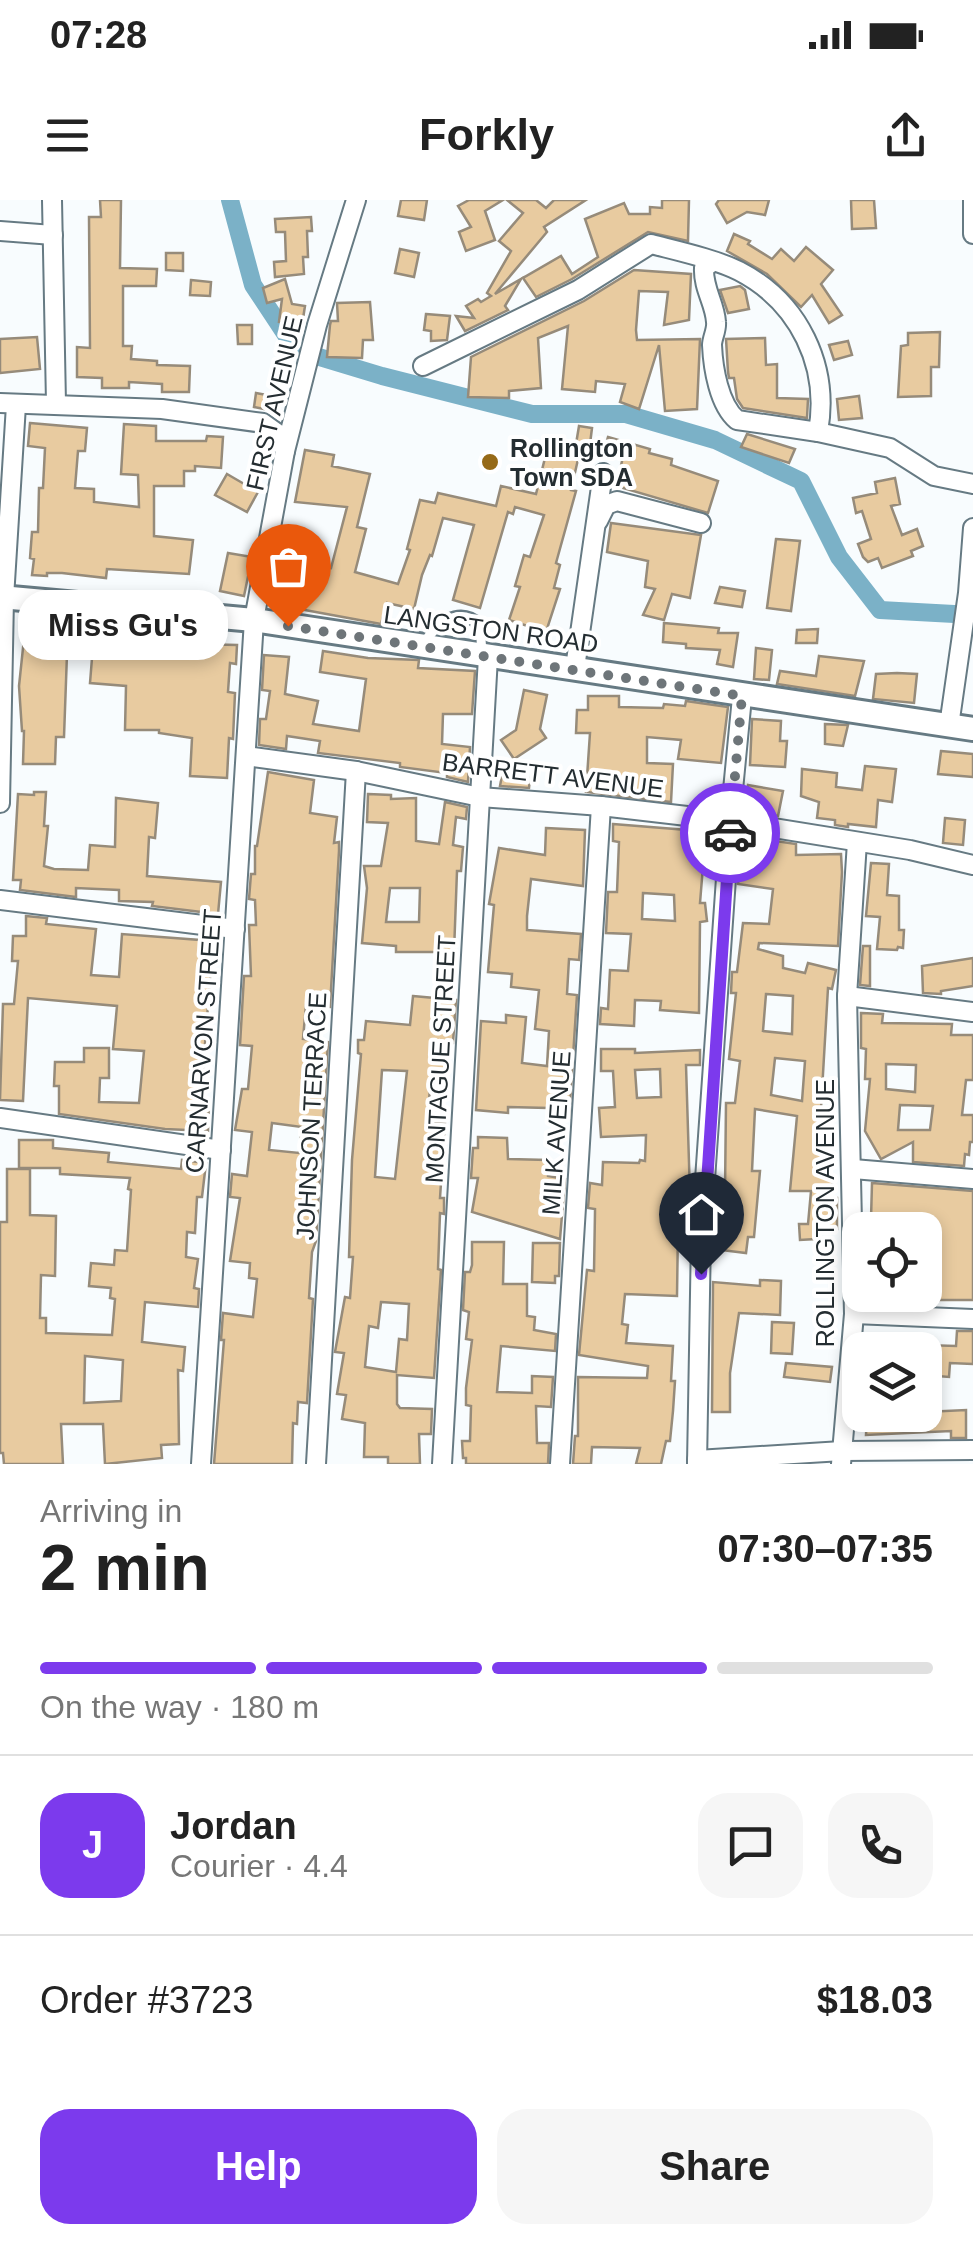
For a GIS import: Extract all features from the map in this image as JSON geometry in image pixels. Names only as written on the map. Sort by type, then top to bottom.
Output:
[{"type":"street","points":[[52,200],[56,404]]},
{"type":"street","name":"FIRST AVENUE","points":[[254,620],[285,451],[317,325],[356,200]]},
{"type":"street","points":[[972,200],[973,234]]},
{"type":"street","points":[[0,230],[52,236]]},
{"type":"street","points":[[423,366],[578,290],[651,244],[738,270],[764,288],[801,324],[814,355],[821,415],[818,432]]},
{"type":"street","points":[[711,262],[704,268],[704,290],[717,323],[712,342],[720,387],[730,414],[737,420],[890,448],[934,476],[973,484]]},
{"type":"street","points":[[0,803],[8,404],[162,409],[263,423],[276,433],[285,451]]},
{"type":"street","points":[[575,668],[604,473]]},
{"type":"street","points":[[596,526],[606,505],[617,501],[701,523]]},
{"type":"street","points":[[949,726],[973,528]]},
{"type":"street","name":"LANGSTON ROAD","points":[[2,598],[254,620],[973,729]]},
{"type":"street","name":"CARNARVON STREET","points":[[201,1464],[254,620]]},
{"type":"street","name":"MONTAGUE STREET","points":[[442,1464],[480,797],[484,657]]},
{"type":"street","points":[[742,696],[702,1237],[697,1462],[973,1450]]},
{"type":"street","name":"BARRETT AVENUE","points":[[246,756],[356,771],[480,797],[730,820],[910,850],[973,865]]},
{"type":"street","name":"JOHNSON TERRACE","points":[[316,1464],[356,771]]},
{"type":"street","name":"MILK AVENUE","points":[[560,1464],[601,806]]},
{"type":"street","name":"ROLLINGTON AVENUE","points":[[842,1457],[854,1314],[847,996],[857,842]]},
{"type":"street","points":[[0,900],[235,929]]},
{"type":"street","points":[[847,996],[973,1012]]},
{"type":"street","points":[[0,1118],[221,1150]]},
{"type":"street","points":[[853,1169],[973,1179]]},
{"type":"street","points":[[854,1314],[973,1319]]},
{"type":"lane","points":[[421,646],[444,620],[458,616],[474,619],[480,625],[484,657]]},
{"type":"building","points":[[100,200],[121,200],[120,268],[157,269],[156,286],[123,286],[123,346],[132,346],[131,359],[190,366],[189,392],[162,392],[162,384],[129,382],[129,388],[102,388],[102,378],[77,377],[77,347],[90,348],[89,217],[101,217]]},
{"type":"building","points":[[401,200],[427,200],[424,220],[398,216]]},
{"type":"building","points":[[469,200],[503,200],[485,211],[495,240],[466,251],[459,232],[471,227],[458,206]]},
{"type":"building","points":[[507,200],[536,200],[546,208],[554,200],[586,200],[544,227],[547,232],[495,294],[521,279],[505,306],[508,310],[465,331],[456,316],[474,318],[466,306],[491,296],[487,293],[511,251],[499,241],[523,213]]},
{"type":"building","points":[[662,200],[689,200],[688,241],[648,232],[536,297],[523,278],[561,256],[572,274],[598,257],[585,219],[624,203],[629,214],[650,214],[650,207],[662,208]]},
{"type":"building","points":[[719,200],[769,200],[765,215],[747,212],[727,223],[716,204]]},
{"type":"building","points":[[851,200],[874,200],[876,228],[852,229]]},
{"type":"building","points":[[311,217],[308,257],[303,257],[304,274],[275,277],[274,262],[286,261],[285,232],[276,232],[275,219]]},
{"type":"building","points":[[734,234],[772,259],[781,249],[794,261],[806,247],[833,270],[821,284],[842,315],[829,323],[812,295],[801,307],[767,274],[727,251]]},
{"type":"building","points":[[400,249],[419,253],[414,277],[395,273]]},
{"type":"building","points":[[166,253],[183,253],[183,271],[166,270]]},
{"type":"building","points":[[634,270],[691,274],[689,320],[664,325],[668,292],[639,291],[636,330],[637,340],[700,339],[697,409],[665,411],[659,345],[639,409],[620,402],[625,384],[596,381],[595,392],[562,389],[568,326],[538,338],[541,388],[509,391],[509,398],[468,397],[471,357],[584,301]]},
{"type":"building","points":[[285,279],[292,304],[305,306],[302,325],[279,322],[282,299],[267,303],[263,288]]},
{"type":"building","points":[[191,280],[211,282],[210,296],[190,295]]},
{"type":"building","points":[[740,286],[745,290],[749,309],[728,313],[720,290]]},
{"type":"building","points":[[370,302],[373,340],[363,340],[362,358],[327,357],[331,321],[338,321],[337,303]]},
{"type":"building","points":[[426,314],[450,316],[447,340],[431,341],[431,331],[424,330]]},
{"type":"building","points":[[237,325],[252,325],[252,344],[238,344]]},
{"type":"building","points":[[940,332],[939,367],[931,367],[931,396],[898,397],[901,346],[908,345],[908,333]]},
{"type":"building","points":[[37,337],[40,369],[0,373],[0,339]]},
{"type":"building","points":[[765,338],[766,365],[777,364],[777,398],[808,399],[807,418],[743,408],[737,399],[734,378],[729,378],[726,339]]},
{"type":"building","points":[[848,341],[852,355],[834,360],[829,345]]},
{"type":"building","points":[[256,393],[272,396],[269,410],[254,407]]},
{"type":"building","points":[[859,396],[862,418],[839,420],[837,399]]},
{"type":"building","points":[[30,423],[87,428],[85,451],[78,451],[75,488],[94,489],[94,502],[139,507],[138,475],[121,474],[124,424],[156,426],[156,441],[223,437],[221,468],[195,466],[195,471],[184,471],[184,486],[154,486],[154,536],[193,540],[189,574],[107,569],[106,578],[62,573],[32,575],[32,532],[38,532],[45,448],[28,446]]},
{"type":"building","points":[[579,426],[592,428],[589,452],[575,450]]},
{"type":"building","points":[[747,434],[795,449],[789,463],[741,447]]},
{"type":"building","points":[[608,437],[650,449],[649,453],[672,459],[671,465],[718,481],[708,513],[616,486],[623,457],[603,454]]},
{"type":"building","points":[[305,450],[334,455],[332,466],[370,474],[357,527],[366,529],[355,572],[398,584],[420,500],[435,503],[438,493],[496,506],[501,486],[536,494],[547,450],[579,455],[571,490],[576,491],[556,563],[560,565],[554,588],[560,589],[546,632],[509,620],[520,587],[515,586],[524,555],[530,557],[544,515],[515,507],[513,514],[508,512],[480,608],[453,600],[474,525],[443,518],[414,609],[387,603],[381,624],[283,606],[288,575],[275,573],[278,560],[331,568],[347,507],[295,502]]},
{"type":"building","points":[[227,474],[258,492],[247,512],[215,495]]},
{"type":"building","points":[[895,478],[900,504],[891,506],[902,535],[917,529],[923,546],[911,551],[913,556],[882,568],[878,558],[868,562],[863,557],[858,544],[871,539],[862,511],[856,513],[853,498],[877,493],[875,482]]},
{"type":"building","points":[[611,523],[701,535],[690,598],[672,594],[664,620],[643,615],[655,589],[645,587],[648,561],[607,552]]},
{"type":"building","points":[[776,539],[800,541],[791,611],[767,608]]},
{"type":"building","points":[[228,553],[252,557],[244,596],[220,591]]},
{"type":"building","points":[[720,587],[745,591],[742,607],[715,603]]},
{"type":"building","points":[[664,623],[738,633],[733,667],[717,664],[720,650],[663,642]]},
{"type":"building","points":[[25,629],[80,639],[79,645],[119,647],[118,655],[169,658],[173,630],[197,632],[196,644],[237,645],[236,664],[230,663],[228,692],[235,693],[227,778],[190,776],[192,738],[159,730],[125,730],[126,686],[90,683],[92,658],[67,654],[64,737],[56,737],[55,764],[23,764],[19,686]]},
{"type":"building","points":[[818,629],[817,643],[796,643],[797,630]]},
{"type":"building","points":[[756,648],[772,650],[769,680],[754,679]]},
{"type":"building","points":[[323,651],[419,660],[418,668],[475,671],[472,714],[443,714],[442,744],[470,747],[468,782],[447,777],[447,773],[400,767],[400,763],[318,753],[320,741],[287,736],[286,749],[259,745],[260,719],[266,719],[270,691],[262,690],[264,655],[289,657],[285,694],[318,701],[313,724],[359,731],[366,679],[320,672]]},
{"type":"building","points":[[819,656],[864,661],[855,696],[777,684],[780,671],[816,676]]},
{"type":"building","points":[[876,674],[917,674],[914,703],[873,699]]},
{"type":"building","points":[[524,690],[547,695],[540,729],[546,738],[514,759],[501,740],[516,730]]},
{"type":"building","points":[[588,696],[619,696],[619,707],[663,708],[664,704],[685,706],[686,701],[728,707],[721,763],[678,759],[681,740],[647,737],[647,763],[673,764],[671,802],[586,792],[590,733],[576,733],[577,710],[588,710]]},
{"type":"building","points":[[752,719],[781,721],[780,741],[787,741],[785,767],[750,765]]},
{"type":"building","points":[[825,724],[848,725],[843,746],[825,744]]},
{"type":"building","points":[[941,751],[973,754],[973,777],[938,774]]},
{"type":"building","points":[[865,766],[896,769],[892,802],[878,800],[876,827],[848,827],[835,825],[835,820],[817,818],[819,802],[801,796],[802,769],[837,773],[836,787],[862,790]]},
{"type":"building","points":[[268,772],[314,780],[310,813],[337,817],[334,843],[339,842],[339,851],[330,1007],[306,1005],[303,1039],[328,1042],[309,1298],[313,1299],[307,1403],[298,1402],[292,1464],[214,1464],[223,1313],[253,1317],[257,1279],[249,1278],[250,1263],[230,1261],[240,1198],[230,1197],[232,1174],[247,1176],[252,1132],[235,1130],[242,1089],[248,1089],[252,1046],[240,1045],[244,976],[251,976],[249,925],[256,925],[255,900],[249,899]],"holes":[[[272,1123],[302,1127],[299,1153],[269,1150]]]},
{"type":"building","points":[[502,775],[530,778],[529,788],[500,786]]},
{"type":"building","points":[[748,785],[783,791],[778,816],[744,811]]},
{"type":"building","points":[[46,792],[44,866],[54,869],[88,870],[90,845],[115,847],[116,798],[158,803],[155,838],[149,837],[147,876],[221,882],[218,914],[152,906],[153,902],[119,901],[119,890],[76,888],[76,897],[20,890],[21,880],[13,880],[18,794]]},
{"type":"building","points":[[368,794],[391,795],[391,799],[416,798],[416,841],[439,844],[445,802],[467,807],[466,819],[456,817],[453,845],[463,847],[461,871],[457,871],[454,952],[396,952],[396,946],[362,943],[367,888],[364,866],[381,866],[388,823],[367,822]],"holes":[[[390,888],[420,888],[419,922],[386,922]]]},
{"type":"building","points":[[945,818],[965,820],[963,845],[943,843]]},
{"type":"building","points":[[613,824],[712,832],[712,854],[704,854],[700,903],[705,903],[707,921],[700,922],[699,1013],[660,1010],[661,1001],[635,1000],[634,1026],[600,1024],[601,1008],[608,1009],[610,970],[628,971],[631,934],[606,933],[608,892],[617,892],[619,842],[613,841]],"holes":[[[643,893],[674,895],[675,921],[642,919]]]},
{"type":"building","points":[[546,828],[585,830],[583,886],[531,879],[527,916],[527,930],[581,934],[579,960],[569,959],[567,994],[577,995],[569,1119],[548,1117],[548,1108],[508,1107],[508,1113],[476,1110],[481,1021],[506,1023],[506,1015],[526,1017],[522,1063],[547,1066],[549,1031],[535,1029],[539,990],[511,987],[512,974],[488,972],[494,905],[489,904],[499,848],[545,855]]},
{"type":"building","points":[[742,836],[796,844],[796,855],[841,854],[838,946],[759,943],[758,949],[783,956],[783,968],[805,973],[808,963],[836,970],[832,989],[828,988],[821,1108],[829,1110],[825,1140],[831,1140],[827,1176],[833,1176],[831,1198],[837,1198],[837,1229],[816,1228],[816,1239],[800,1240],[799,1224],[808,1224],[811,1191],[790,1191],[797,1116],[755,1109],[752,1171],[760,1171],[754,1237],[748,1237],[746,1253],[721,1250],[728,1191],[726,1103],[735,1103],[740,1061],[729,1059],[736,993],[731,993],[732,972],[737,972],[743,923],[769,924],[773,889],[738,884]],"holes":[[[766,994],[793,996],[792,1034],[763,1031]],[[775,1058],[805,1061],[802,1101],[771,1095]]]},
{"type":"building","points":[[871,863],[889,864],[887,895],[899,896],[903,948],[877,949],[880,917],[866,916]]},
{"type":"building","points":[[26,916],[47,918],[46,924],[96,929],[91,975],[119,977],[122,934],[213,941],[203,1070],[203,1099],[209,1100],[208,1131],[59,1114],[55,1062],[84,1062],[84,1048],[109,1048],[109,1078],[100,1078],[99,1102],[139,1103],[144,1051],[113,1049],[117,1006],[28,998],[23,1101],[0,1100],[3,1004],[14,1004],[18,961],[12,961],[13,936],[26,936]]},
{"type":"building","points":[[863,946],[870,946],[870,986],[860,985]]},
{"type":"building","points":[[973,958],[973,986],[941,994],[923,993],[922,966]]},
{"type":"building","points":[[413,996],[456,1000],[453,1043],[448,1043],[447,1078],[431,1078],[427,1122],[445,1123],[434,1378],[397,1375],[397,1404],[400,1408],[432,1409],[431,1434],[419,1434],[420,1464],[388,1464],[388,1457],[364,1457],[365,1423],[342,1419],[346,1395],[337,1394],[344,1353],[335,1352],[345,1297],[350,1298],[352,1160],[361,1054],[358,1040],[364,1040],[366,1021],[410,1025]],"holes":[[[382,1070],[407,1071],[395,1179],[375,1177]],[[381,1302],[409,1304],[407,1340],[399,1339],[396,1372],[365,1367],[369,1326],[378,1328]]]},
{"type":"building","points":[[861,1013],[883,1014],[882,1023],[952,1024],[951,1035],[973,1035],[973,1080],[966,1080],[962,1115],[973,1115],[973,1142],[969,1155],[965,1154],[964,1166],[913,1162],[913,1142],[881,1159],[865,1131],[870,1079],[865,1079],[866,1049],[861,1048]],"holes":[[[886,1064],[916,1065],[915,1092],[886,1089]],[[900,1105],[933,1106],[930,1130],[898,1130]]]},
{"type":"building","points":[[601,1049],[635,1049],[635,1053],[700,1050],[700,1065],[686,1065],[690,1195],[686,1195],[686,1227],[678,1227],[677,1296],[625,1294],[622,1324],[628,1325],[626,1343],[673,1346],[671,1381],[675,1381],[670,1441],[666,1441],[661,1464],[636,1464],[640,1448],[592,1447],[591,1464],[573,1464],[578,1436],[578,1377],[647,1378],[648,1366],[579,1355],[587,1270],[594,1271],[595,1209],[588,1208],[590,1183],[602,1185],[603,1162],[645,1161],[646,1135],[601,1137],[599,1108],[615,1107],[613,1071],[601,1071]],"holes":[[[660,1069],[661,1097],[637,1098],[635,1070]]]},
{"type":"building","points":[[478,1137],[507,1138],[508,1159],[548,1160],[548,1176],[565,1179],[560,1239],[472,1212],[478,1178],[471,1178],[473,1148],[478,1148]]},
{"type":"building","points":[[19,1140],[53,1140],[53,1148],[109,1153],[108,1162],[181,1169],[182,1160],[206,1163],[202,1197],[197,1197],[195,1233],[187,1232],[186,1257],[198,1259],[194,1288],[199,1289],[198,1307],[145,1302],[142,1342],[185,1347],[183,1371],[178,1370],[179,1444],[161,1445],[162,1458],[105,1464],[103,1424],[61,1424],[63,1464],[4,1464],[0,1453],[0,1222],[7,1222],[7,1169],[30,1169],[30,1215],[56,1216],[55,1276],[41,1275],[40,1318],[46,1318],[46,1333],[112,1335],[115,1299],[110,1298],[111,1288],[89,1286],[91,1263],[114,1265],[115,1250],[127,1251],[131,1190],[130,1178],[60,1174],[60,1168],[19,1168]],"holes":[[[85,1356],[123,1360],[121,1401],[84,1403]]]},
{"type":"building","points":[[872,1183],[973,1191],[973,1300],[942,1300],[942,1212],[871,1212]]},
{"type":"building","points":[[472,1242],[504,1242],[503,1284],[527,1284],[527,1316],[535,1317],[534,1330],[556,1334],[555,1351],[501,1346],[497,1392],[532,1393],[532,1376],[553,1377],[551,1407],[536,1406],[537,1443],[549,1443],[548,1464],[466,1464],[463,1458],[462,1441],[470,1441],[471,1406],[466,1405],[466,1388],[472,1340],[466,1339],[469,1312],[463,1310],[465,1272],[470,1272],[472,1265]]},
{"type":"building","points":[[533,1243],[560,1243],[559,1276],[555,1276],[555,1283],[532,1282]]},
{"type":"building","points":[[760,1280],[781,1281],[780,1315],[739,1313],[730,1373],[730,1412],[712,1412],[713,1282],[760,1286]]},
{"type":"building","points":[[772,1322],[794,1323],[792,1354],[771,1353]]},
{"type":"building","points":[[957,1331],[973,1331],[973,1364],[950,1363],[949,1377],[942,1376],[942,1346],[956,1346]]},
{"type":"building","points":[[786,1363],[832,1367],[830,1382],[784,1377]]},
{"type":"building","points":[[966,1410],[966,1438],[951,1438],[951,1431],[942,1431],[942,1411]]},
{"type":"building","points":[[866,1432],[930,1432],[866,1435]]},
{"type":"waterway","points":[[230,200],[253,285],[296,350],[532,414],[626,414],[715,440],[801,481],[839,557],[880,610],[973,615]]},
{"type":"way so far","points":[[288,626],[742,696],[730,833]]},
{"type":"place","name":"Rollington Town SDA","points":[[490,462]]},
{"type":"place","name":"Miss Gu's","points":[[288,626]]},
{"type":"route","points":[[701,1274],[730,833]]}]
